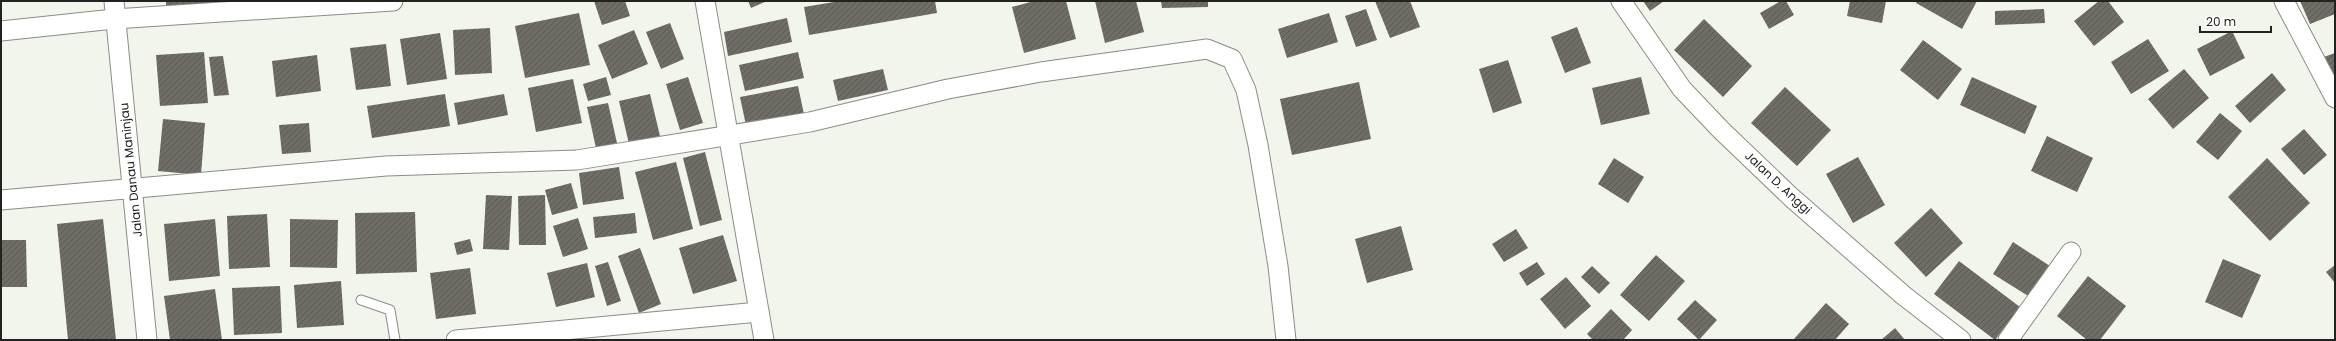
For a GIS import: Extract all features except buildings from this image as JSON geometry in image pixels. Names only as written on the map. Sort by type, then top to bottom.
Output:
[{"type":"street","points":[[1,31],[114,10],[393,1]]},
{"type":"street","points":[[705,1],[764,340]]},
{"type":"street","name":"Jalan D. Anggi","points":[[1621,1],[1682,89],[1722,130],[1802,207],[1903,295],[1961,340]]},
{"type":"street","points":[[2284,1],[2335,98]]},
{"type":"street","name":"Jalan Danau Maninjau","points":[[114,10],[147,340]]},
{"type":"street","points":[[1,200],[386,166],[577,160],[810,122],[948,89],[1018,76],[1207,49],[1232,59],[1246,90],[1277,258],[1286,340]]},
{"type":"street","points":[[2008,340],[2071,252]]},
{"type":"street","points":[[456,340],[759,312]]},
{"type":"lane","points":[[361,300],[390,310],[395,340]]}]
